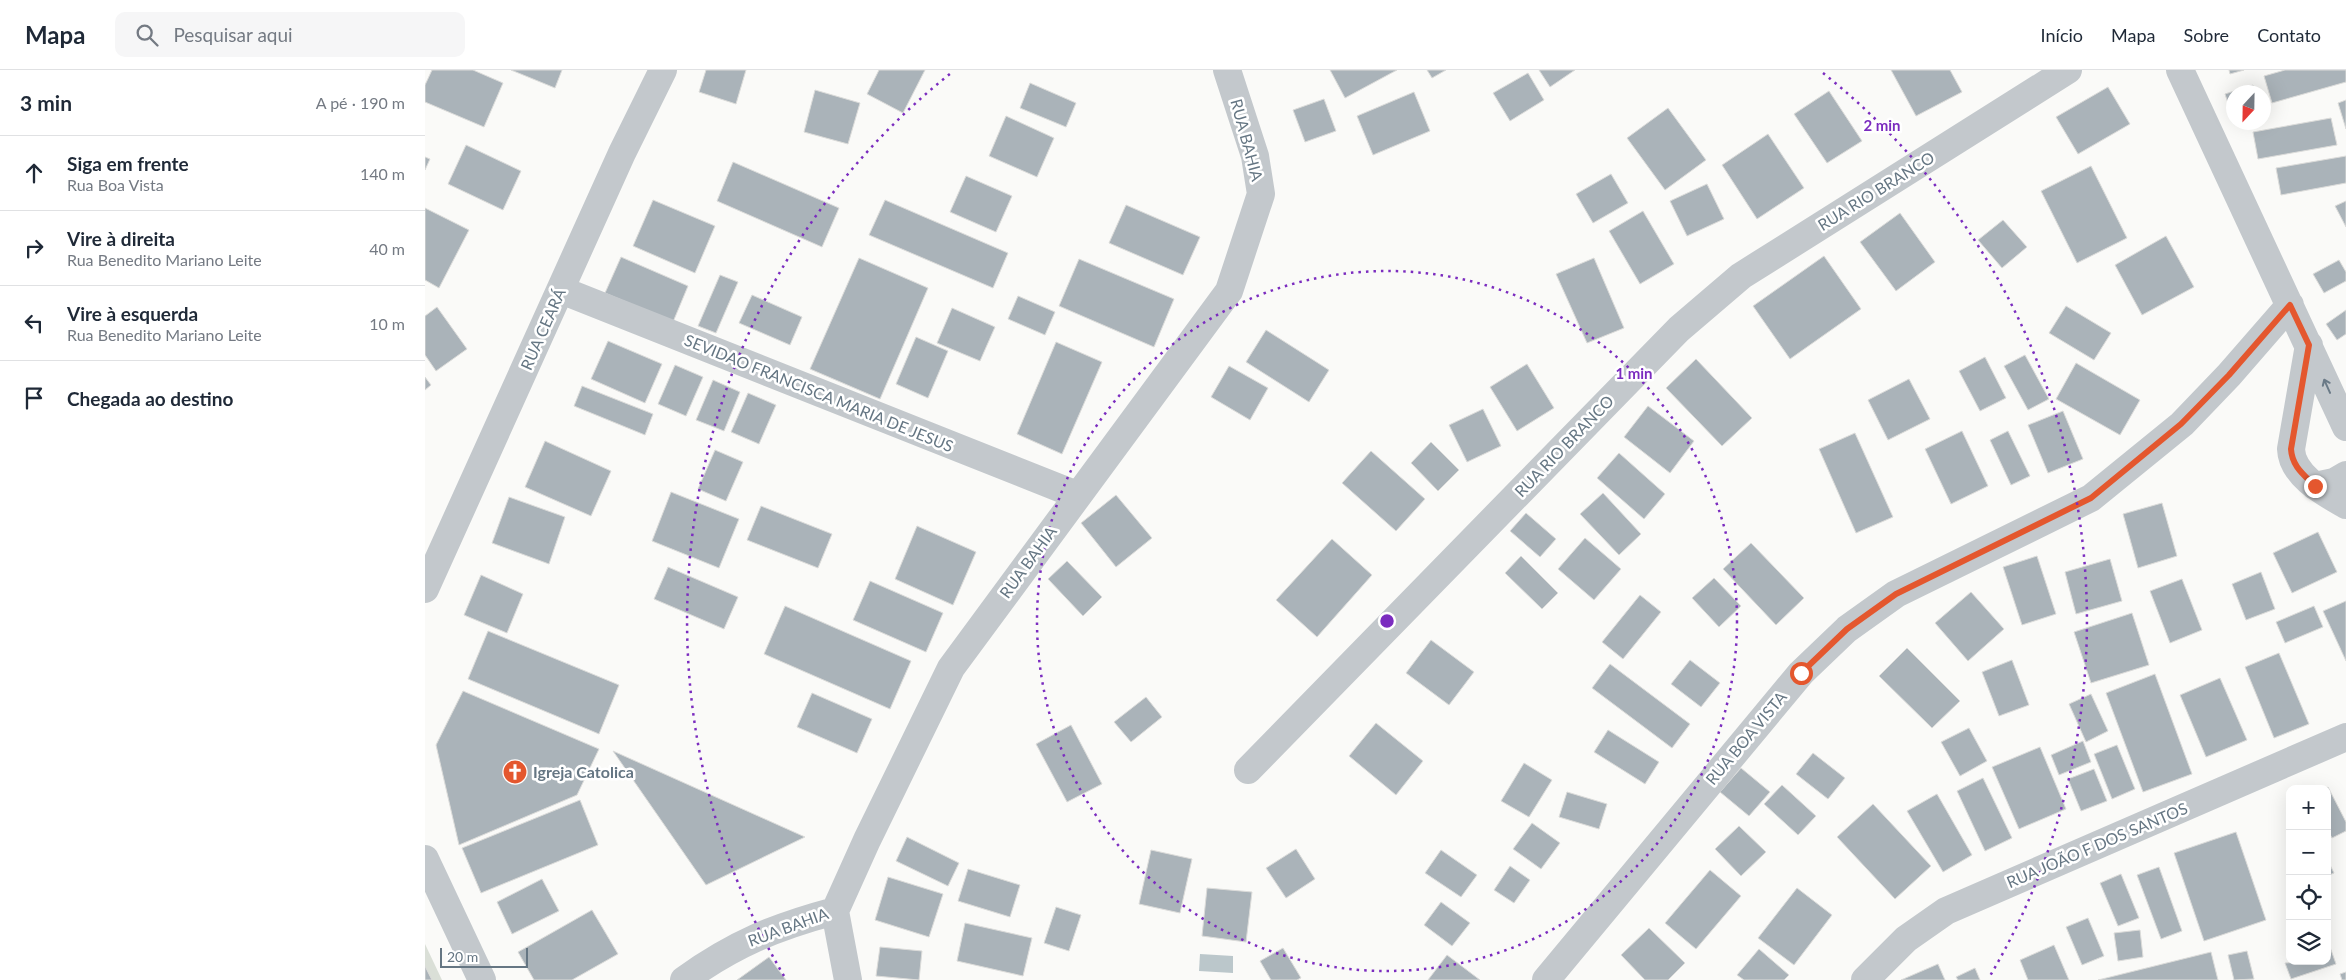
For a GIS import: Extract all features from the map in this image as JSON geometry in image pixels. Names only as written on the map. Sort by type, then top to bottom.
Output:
[{"type":"street","name":"RUA CEARÁ","points":[[425,589],[622,153],[663,70]]},
{"type":"street","name":"RUA BAHIA","points":[[684,980],[719,956],[760,935],[835,911],[867,840],[951,668],[1077,495],[1173,370],[1229,291],[1261,194],[1255,156],[1227,70]]},
{"type":"street","name":"RUA RIO BRANCO","points":[[1248,770],[1679,329],[1741,276],[2068,70]]},
{"type":"street","points":[[2180,70],[2346,427]]},
{"type":"street","name":"SEVIDAO FRANCISCA MARIA DE JESUS","points":[[561,290],[1077,495]]},
{"type":"street","name":"RUA BOA VISTA","points":[[1546,980],[1801,673],[1847,629],[1896,594],[2091,498],[2181,424],[2229,375],[2290,305]]},
{"type":"street","points":[[2309,345],[2296,414],[2291,458],[2295,465],[2315,486],[2346,505]]},
{"type":"street","points":[[2296,414],[2346,427]]},
{"type":"street","points":[[2315,486],[2334,482],[2346,475]]},
{"type":"street","name":"RUA JOÃO F DOS SANTOS","points":[[1865,980],[1906,940],[1946,911],[2346,737]]},
{"type":"street","points":[[425,859],[482,980]]},
{"type":"street","points":[[835,911],[848,980]]},
{"type":"shaded area","points":[[425,944],[442,980],[425,980]]},
{"type":"shaded area","points":[[1200,954],[1233,956],[1233,973],[1199,971]]},
{"type":"building","points":[[432,70],[473,70],[503,83],[484,127],[425,102],[425,85]]},
{"type":"building","points":[[511,70],[562,70],[555,88]]},
{"type":"building","points":[[706,70],[746,70],[736,104],[699,92]]},
{"type":"building","points":[[879,70],[925,70],[903,113],[867,94]]},
{"type":"building","points":[[1330,70],[1397,70],[1345,98]]},
{"type":"building","points":[[1427,70],[1446,70],[1432,78]]},
{"type":"building","points":[[1539,70],[1575,70],[1550,87]]},
{"type":"building","points":[[1891,70],[1950,70],[1962,92],[1916,116]]},
{"type":"building","points":[[2229,70],[2244,70],[2230,74]]},
{"type":"building","points":[[2285,70],[2346,70],[2346,82],[2272,103],[2271,85],[2267,85],[2264,76]]},
{"type":"building","points":[[1528,73],[1544,100],[1510,121],[1493,93]]},
{"type":"building","points":[[1030,83],[1076,103],[1066,127],[1020,108]]},
{"type":"building","points":[[2108,87],[2130,124],[2078,154],[2056,117]]},
{"type":"building","points":[[815,90],[860,103],[848,144],[804,132]]},
{"type":"building","points":[[1829,91],[1862,141],[1827,163],[1794,114]]},
{"type":"building","points":[[1414,92],[1430,131],[1373,155],[1357,116]]},
{"type":"building","points":[[1324,99],[1336,131],[1305,142],[1293,110]]},
{"type":"building","points":[[2346,100],[2346,129],[2338,103]]},
{"type":"building","points":[[1668,108],[1706,160],[1665,190],[1627,138]]},
{"type":"building","points":[[1006,116],[1054,138],[1037,177],[989,156]]},
{"type":"building","points":[[2331,118],[2337,145],[2258,159],[2253,132]]},
{"type":"building","points":[[1768,134],[1804,188],[1757,219],[1722,165]]},
{"type":"building","points":[[466,145],[521,171],[503,210],[448,184]]},
{"type":"building","points":[[2346,156],[2346,183],[2281,195],[2276,168]]},
{"type":"building","points":[[425,157],[430,159],[425,170]]},
{"type":"building","points":[[733,162],[839,208],[822,247],[717,201]]},
{"type":"building","points":[[2091,166],[2127,238],[2077,263],[2041,191]]},
{"type":"building","points":[[1611,174],[1628,203],[1593,223],[1576,194]]},
{"type":"building","points":[[966,176],[1012,196],[996,232],[950,212]]},
{"type":"building","points":[[1707,184],[1724,219],[1687,236],[1670,201]]},
{"type":"building","points":[[653,200],[715,226],[695,273],[633,246]]},
{"type":"building","points":[[885,200],[1008,253],[993,288],[869,235]]},
{"type":"building","points":[[2346,201],[2346,227],[2335,206]]},
{"type":"building","points":[[1126,205],[1200,237],[1183,275],[1109,243]]},
{"type":"building","points":[[425,208],[469,230],[439,288],[425,280]]},
{"type":"building","points":[[1643,211],[1674,264],[1640,284],[1609,231]]},
{"type":"building","points":[[1900,213],[1935,262],[1896,291],[1860,242]]},
{"type":"building","points":[[2003,220],[2027,247],[2002,268],[1978,240]]},
{"type":"building","points":[[2166,236],[2194,287],[2142,315],[2115,265]]},
{"type":"building","points":[[1824,256],[1861,309],[1790,359],[1753,306]]},
{"type":"building","points":[[621,257],[688,286],[673,322],[605,293]]},
{"type":"building","points":[[859,258],[928,288],[880,399],[810,369]]},
{"type":"building","points":[[1594,258],[1624,328],[1587,343],[1556,274]]},
{"type":"building","points":[[1079,259],[1174,299],[1154,347],[1059,306]]},
{"type":"building","points":[[2339,260],[2346,272],[2346,281],[2324,293],[2313,274]]},
{"type":"building","points":[[720,275],[738,282],[716,333],[698,326]]},
{"type":"building","points":[[752,295],[802,317],[790,345],[739,323]]},
{"type":"building","points":[[1018,296],[1055,312],[1045,335],[1008,319]]},
{"type":"building","points":[[2066,306],[2111,333],[2094,360],[2049,333]]},
{"type":"building","points":[[437,307],[467,349],[436,371],[425,355],[425,316]]},
{"type":"building","points":[[952,308],[995,327],[980,361],[937,343]]},
{"type":"building","points":[[2346,310],[2346,334],[2337,340],[2326,324]]},
{"type":"building","points":[[1266,330],[1329,370],[1309,402],[1246,362]]},
{"type":"building","points":[[916,337],[948,351],[928,398],[896,384]]},
{"type":"building","points":[[608,341],[662,364],[645,403],[591,379]]},
{"type":"building","points":[[1056,342],[1102,362],[1062,454],[1017,434]]},
{"type":"building","points":[[2025,355],[2049,399],[2028,410],[2004,366]]},
{"type":"building","points":[[1985,357],[2006,398],[1980,411],[1959,371]]},
{"type":"building","points":[[1696,359],[1752,418],[1722,446],[1666,388]]},
{"type":"building","points":[[2076,363],[2140,400],[2120,435],[2056,399]]},
{"type":"building","points":[[1527,364],[1554,408],[1517,431],[1490,387]]},
{"type":"building","points":[[675,365],[703,377],[686,416],[658,404]]},
{"type":"building","points":[[1229,366],[1268,388],[1250,420],[1211,397]]},
{"type":"building","points":[[425,377],[431,385],[425,390]]},
{"type":"building","points":[[1909,379],[1930,419],[1888,440],[1868,400]]},
{"type":"building","points":[[713,380],[740,392],[724,431],[696,420]]},
{"type":"building","points":[[582,386],[653,414],[645,435],[574,406]]},
{"type":"building","points":[[748,393],[776,405],[759,444],[731,432]]},
{"type":"building","points":[[1648,406],[1694,441],[1670,473],[1624,437]]},
{"type":"building","points":[[1483,409],[1501,446],[1467,462],[1449,425]]},
{"type":"building","points":[[2063,411],[2083,459],[2048,473],[2028,425]]},
{"type":"building","points":[[1962,431],[1988,486],[1951,504],[1925,449]]},
{"type":"building","points":[[2008,431],[2030,476],[2011,485],[1990,440]]},
{"type":"building","points":[[1855,433],[1893,517],[1856,533],[1819,449]]},
{"type":"building","points":[[545,441],[611,471],[591,516],[525,487]]},
{"type":"building","points":[[1431,442],[1459,470],[1438,491],[1411,463]]},
{"type":"building","points":[[715,450],[743,462],[726,501],[698,489]]},
{"type":"building","points":[[1371,451],[1425,499],[1396,531],[1342,483]]},
{"type":"building","points":[[1619,453],[1665,494],[1644,519],[1597,478]]},
{"type":"building","points":[[671,492],[739,519],[719,568],[652,541]]},
{"type":"building","points":[[1603,493],[1641,534],[1619,555],[1580,514]]},
{"type":"building","points":[[1116,495],[1152,538],[1116,567],[1081,523]]},
{"type":"building","points":[[509,497],[565,517],[549,564],[492,543]]},
{"type":"building","points":[[2162,503],[2177,556],[2138,568],[2123,514]]},
{"type":"building","points":[[761,506],[832,534],[818,568],[747,540]]},
{"type":"building","points":[[1526,513],[1556,539],[1540,557],[1510,531]]},
{"type":"building","points":[[917,526],[976,552],[953,605],[895,579]]},
{"type":"building","points":[[2318,532],[2337,572],[2292,593],[2273,553]]},
{"type":"building","points":[[1585,538],[1621,569],[1594,600],[1558,569]]},
{"type":"building","points":[[1332,539],[1372,575],[1317,637],[1276,600]]},
{"type":"building","points":[[1751,543],[1804,598],[1776,625],[1723,569]]},
{"type":"building","points":[[1521,556],[1558,593],[1542,609],[1505,573]]},
{"type":"building","points":[[2037,556],[2056,614],[2022,625],[2003,567]]},
{"type":"building","points":[[2110,559],[2122,601],[2076,614],[2065,572]]},
{"type":"building","points":[[1067,561],[1102,597],[1083,616],[1048,579]]},
{"type":"building","points":[[668,567],[738,597],[724,629],[654,599]]},
{"type":"building","points":[[2261,572],[2275,609],[2246,620],[2232,584]]},
{"type":"building","points":[[481,575],[523,594],[507,633],[464,615]]},
{"type":"building","points":[[1714,578],[1741,606],[1719,627],[1692,598]]},
{"type":"building","points":[[2182,579],[2202,630],[2170,643],[2150,591]]},
{"type":"building","points":[[870,581],[943,613],[926,652],[853,620]]},
{"type":"building","points":[[1971,592],[2004,629],[1968,661],[1935,623]]},
{"type":"building","points":[[1640,595],[1661,612],[1623,659],[1602,642]]},
{"type":"building","points":[[2346,601],[2346,661],[2323,611]]},
{"type":"building","points":[[785,606],[911,661],[890,709],[764,654]]},
{"type":"building","points":[[2314,606],[2323,627],[2285,643],[2276,622]]},
{"type":"building","points":[[2132,613],[2149,665],[2091,683],[2074,632]]},
{"type":"building","points":[[488,631],[619,685],[599,734],[468,679]]},
{"type":"building","points":[[1431,640],[1474,672],[1449,705],[1406,673]]},
{"type":"building","points":[[1907,648],[1960,701],[1932,728],[1879,676]]},
{"type":"building","points":[[2279,653],[2309,724],[2274,738],[2245,667]]},
{"type":"building","points":[[1690,660],[1720,683],[1701,707],[1671,684]]},
{"type":"building","points":[[2012,660],[2029,705],[1999,716],[1982,672]]},
{"type":"building","points":[[1610,664],[1690,724],[1672,748],[1592,688]]},
{"type":"building","points":[[2155,674],[2192,774],[2143,792],[2106,693]]},
{"type":"building","points":[[2220,678],[2247,740],[2206,757],[2180,695]]},
{"type":"building","name":"Igreja Catolica","points":[[463,691],[599,749],[577,795],[459,845],[436,745]]},
{"type":"building","points":[[812,693],[872,719],[857,753],[797,727]]},
{"type":"building","points":[[2091,694],[2108,731],[2086,742],[2069,704]]},
{"type":"building","points":[[1146,697],[1162,717],[1131,742],[1114,722]]},
{"type":"building","points":[[1376,723],[1423,761],[1396,795],[1349,756]]},
{"type":"building","points":[[1071,725],[1102,784],[1067,802],[1036,744]]},
{"type":"building","points":[[1969,728],[1987,761],[1960,776],[1941,742]]},
{"type":"building","points":[[1608,730],[1659,762],[1645,784],[1594,752]]},
{"type":"building","points":[[2083,741],[2091,762],[2059,775],[2051,755]]},
{"type":"building","points":[[2117,745],[2135,789],[2112,799],[2094,754]]},
{"type":"building","points":[[2040,747],[2066,809],[2019,829],[1992,767]]},
{"type":"building","points":[[613,751],[805,837],[706,885]]},
{"type":"building","points":[[1813,753],[1845,778],[1828,799],[1796,774]]},
{"type":"building","points":[[1524,763],[1552,780],[1529,817],[1501,801]]},
{"type":"building","points":[[1741,768],[1770,792],[1749,816],[1720,792]]},
{"type":"building","points":[[2094,769],[2107,801],[2081,811],[2068,779]]},
{"type":"building","points":[[1983,778],[2012,838],[1985,851],[1957,791]]},
{"type":"building","points":[[1782,785],[1816,816],[1798,835],[1764,804]]},
{"type":"building","points":[[1567,792],[1607,804],[1599,829],[1559,817]]},
{"type":"building","points":[[2331,793],[2346,822],[2346,831],[2332,838]]},
{"type":"building","points":[[1937,794],[1972,855],[1943,872],[1907,811]]},
{"type":"building","points":[[580,800],[598,845],[481,893],[462,848]]},
{"type":"building","points":[[1873,804],[1931,866],[1895,899],[1837,837]]},
{"type":"building","points":[[1532,823],[1560,843],[1541,869],[1513,849]]},
{"type":"building","points":[[1739,826],[1766,852],[1741,876],[1715,849]]},
{"type":"building","points":[[2236,832],[2266,920],[2204,941],[2174,853]]},
{"type":"building","points":[[907,837],[959,863],[948,886],[896,861]]},
{"type":"building","points":[[1296,849],[1315,879],[1286,898],[1266,868]]},
{"type":"building","points":[[1151,850],[1192,859],[1180,913],[1139,904]]},
{"type":"building","points":[[1441,850],[1477,875],[1461,897],[1425,873]]},
{"type":"building","points":[[1510,866],[1530,880],[1514,903],[1494,890]]},
{"type":"building","points":[[2159,867],[2182,931],[2161,939],[2137,875]]},
{"type":"building","points":[[968,869],[1020,885],[1010,917],[958,901]]},
{"type":"building","points":[[1710,870],[1741,896],[1696,949],[1665,923]]},
{"type":"building","points":[[2121,874],[2139,918],[2118,926],[2100,883]]},
{"type":"building","points":[[888,877],[943,894],[929,937],[875,920]]},
{"type":"building","points":[[542,879],[559,911],[512,934],[497,902]]},
{"type":"building","points":[[1207,888],[1252,892],[1246,942],[1202,936]]},
{"type":"building","points":[[1797,888],[1832,915],[1794,965],[1758,938]]},
{"type":"building","points":[[1441,902],[1470,923],[1452,946],[1424,925]]},
{"type":"building","points":[[1056,907],[1081,915],[1069,951],[1044,943]]},
{"type":"building","points":[[592,910],[618,954],[572,980],[534,980],[518,952]]},
{"type":"building","points":[[2088,918],[2104,956],[2082,965],[2066,927]]},
{"type":"building","points":[[965,923],[1032,938],[1023,976],[957,961]]},
{"type":"building","points":[[1649,928],[1685,963],[1668,980],[1645,980],[1621,955]]},
{"type":"building","points":[[2140,930],[2143,957],[2118,961],[2114,933]]},
{"type":"building","points":[[2054,945],[2069,980],[2028,980],[2020,960]]},
{"type":"building","points":[[880,947],[922,951],[919,980],[876,976]]},
{"type":"building","points":[[1283,948],[1301,978],[1297,980],[1271,980],[1260,961]]},
{"type":"building","points":[[1759,949],[1789,975],[1784,980],[1744,980],[1737,975]]},
{"type":"building","points":[[2331,950],[2336,964],[2291,979],[2285,963],[2286,965],[2331,965]]},
{"type":"building","points":[[2247,951],[2254,979],[2234,980],[2228,955]]},
{"type":"building","points":[[2211,952],[2218,980],[2098,980]]},
{"type":"building","points":[[1447,955],[1480,980],[1428,980]]},
{"type":"building","points":[[769,957],[786,980],[737,980]]},
{"type":"building","points":[[1938,964],[1945,980],[1901,980]]},
{"type":"building","points":[[425,966],[432,980],[425,980]]},
{"type":"building","points":[[1975,968],[1980,980],[1958,980],[1956,977]]},
{"type":"building","points":[[2346,972],[2346,980],[2342,980],[2340,974]]},
{"type":"place","name":"Igreja Catolica","points":[[515,772]]},
{"type":"route","points":[[1801,673],[1847,629],[1896,594],[2091,498],[2181,424],[2229,375],[2290,305],[2309,345],[2296,414],[2291,458],[2295,465],[2315,486]]}]
